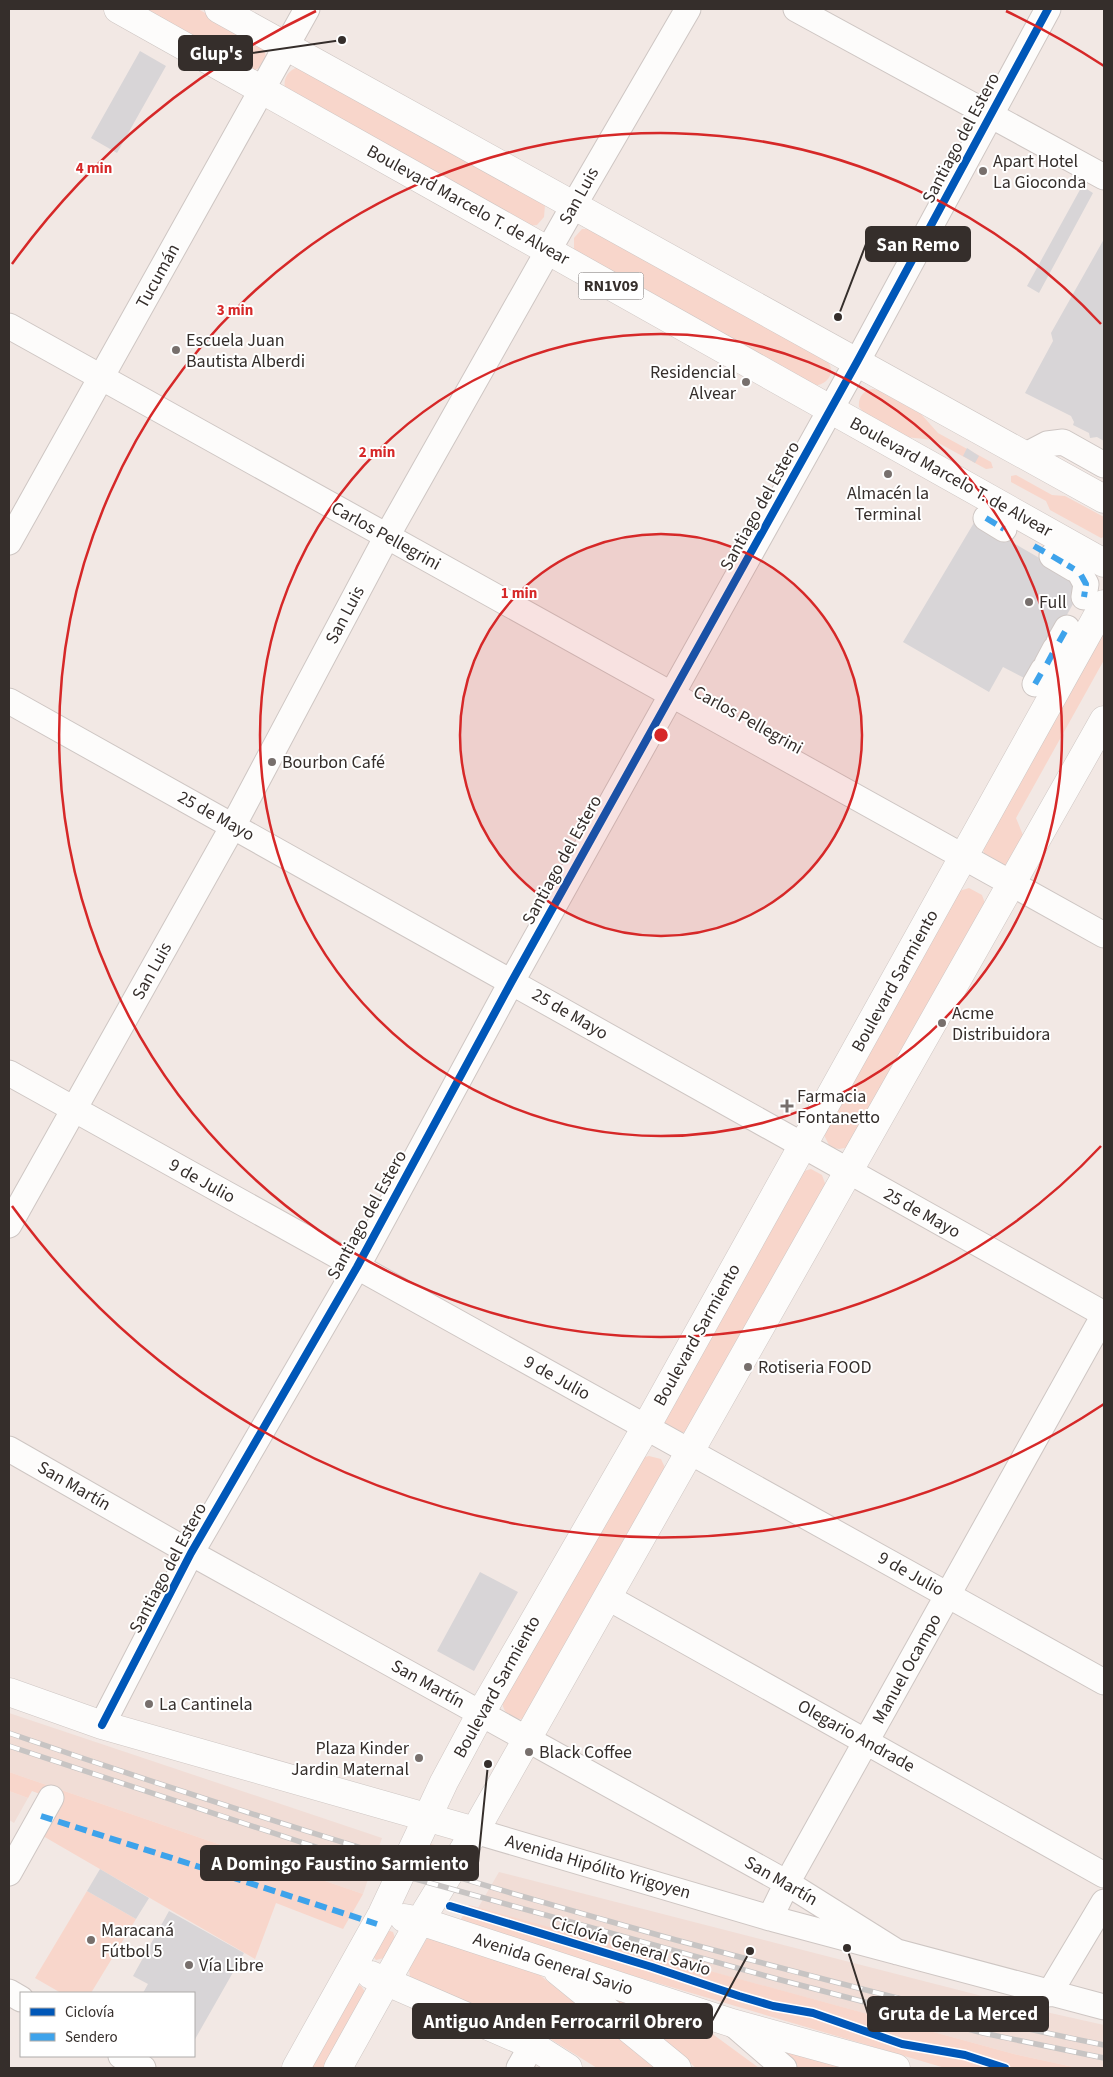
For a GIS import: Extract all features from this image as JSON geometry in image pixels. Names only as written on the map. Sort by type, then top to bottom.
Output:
[{"type":"main road","name":"Boulevard Marcelo T. de Alvear","points":[[118,9],[831,410],[1090,582]]},
{"type":"main road","name":"RN1V09","points":[[219,9],[1026,456],[1103,483]]},
{"type":"main road","name":"Boulevard Sarmiento","points":[[296,2068],[382,1914],[481,1713],[646,1427],[965,857],[1090,582]]},
{"type":"main road","points":[[338,2068],[420,1921],[475,1831],[1104,720]]},
{"type":"main road","name":"Avenida Hipólito Yrigoyen","points":[[9,1692],[102,1725],[475,1831]]},
{"type":"main road","name":"Avenida General Savio","points":[[382,1914],[420,1921],[732,2023],[896,2068]]},
{"type":"main road","points":[[545,1962],[677,2068]]},
{"type":"main road","points":[[354,1966],[386,1983],[532,2045],[568,2068]]},
{"type":"street","name":"Tucumán","points":[[9,542],[307,9]]},
{"type":"street","name":"San Luis","points":[[9,1225],[233,826],[387,536],[574,204],[688,9]]},
{"type":"street","points":[[796,9],[990,116],[1104,176]]},
{"type":"street","name":"Santiago del Estero","points":[[102,1725],[191,1553],[356,1266],[512,981],[831,410],[1048,9]]},
{"type":"street","name":"Carlos Pellegrini","points":[[9,326],[1104,935]]},
{"type":"street","points":[[1045,552],[1090,582]]},
{"type":"street","name":"25 de Mayo","points":[[9,701],[512,981],[1104,1315]]},
{"type":"street","name":"9 de Julio","points":[[9,1074],[1104,1682]]},
{"type":"street","name":"Manuel Ocampo","points":[[770,1918],[787,1883],[1104,1315]]},
{"type":"street","name":"San Martín","points":[[9,1449],[191,1553],[787,1883],[897,1952]]},
{"type":"street","name":"Olegario Andrade","points":[[607,1597],[1104,1875]]},
{"type":"street","points":[[9,1873],[51,1798]]},
{"type":"street","name":"Avenida Hipólito Yrigoyen","points":[[475,1831],[770,1918],[1049,1994],[1104,2007]]},
{"type":"street","points":[[1049,1994],[1104,1902]]},
{"type":"street","points":[[9,1992],[20,1998]]},
{"type":"street","points":[[732,2023],[784,2068]]},
{"type":"street","points":[[519,2068],[532,2045]]},
{"type":"street","points":[[123,2057],[143,2068]]},
{"type":"shaded area","points":[[138,9],[198,9],[263,45],[266,57],[260,67],[252,72]]},
{"type":"shaded area","points":[[298,67],[545,205],[544,217],[537,225],[527,226],[285,90],[287,76]]},
{"type":"shaded area","points":[[582,229],[590,229],[828,362],[831,370],[829,378],[823,383],[814,386],[574,251],[574,238]]},
{"type":"shaded area","points":[[873,389],[921,414],[938,433],[991,462],[993,468],[986,469],[933,440],[906,437],[865,414],[859,407],[859,401],[864,393]]},
{"type":"shaded area","points":[[1016,475],[1052,495],[1065,496],[1104,517],[1104,537],[1101,538],[1050,510],[1046,501],[1011,482],[1011,476]]},
{"type":"shaded area","points":[[1104,627],[1104,660],[1016,818],[1025,840],[1007,865],[998,866],[984,855],[983,845]]},
{"type":"shaded area","points":[[969,888],[982,895],[986,906],[850,1147],[839,1149],[830,1147],[823,1133],[959,891]]},
{"type":"shaded area","points":[[811,1169],[822,1175],[826,1186],[689,1431],[679,1433],[665,1425],[664,1422],[801,1172]]},
{"type":"shaded area","points":[[649,1456],[661,1459],[666,1470],[524,1719],[511,1717],[502,1704],[502,1699],[641,1458]]},
{"type":"shaded area","points":[[9,1713],[382,1838],[363,1894],[9,1772]]},
{"type":"shaded area","points":[[9,1772],[363,1894],[343,1929],[276,1903],[255,1959],[43,1836],[61,1802],[32,1791],[28,1798],[9,1791]]},
{"type":"shaded area","points":[[9,1791],[28,1798],[14,1823],[9,1820]]},
{"type":"shaded area","points":[[431,1844],[443,1847],[432,1867],[420,1863]]},
{"type":"shaded area","points":[[499,1872],[1037,2010],[1104,2025],[1104,2068],[1078,2068],[1014,2054],[478,1908]]},
{"type":"shaded area","points":[[87,1891],[136,1919],[92,1992],[59,1992],[35,1978]]},
{"type":"shaded area","points":[[469,1905],[1014,2054],[1078,2068],[945,2068],[458,1924]]},
{"type":"shaded area","points":[[387,1930],[393,1932],[395,1938],[384,1958],[376,1960],[372,1955]]},
{"type":"shaded area","points":[[429,1935],[536,1972],[657,2068],[597,2068],[539,2032],[419,1986],[410,1978],[409,1969]]},
{"type":"shaded area","points":[[356,1985],[361,1986],[365,1992],[325,2068],[307,2068]]},
{"type":"shaded area","points":[[611,1996],[703,2027],[759,2068],[696,2068]]},
{"type":"shaded area","points":[[774,2049],[852,2068],[798,2068]]},
{"type":"building","points":[[140,51],[166,66],[117,153],[91,138]]},
{"type":"building","points":[[1082,186],[1093,193],[1039,293],[1027,286]]},
{"type":"building","points":[[1104,239],[1104,441],[1097,437],[1090,438],[1089,433],[1073,425],[1074,422],[1071,416],[1025,393],[1053,341],[1051,333]]},
{"type":"building","points":[[967,448],[979,456],[975,463],[963,456]]},
{"type":"building","points":[[975,521],[1074,578],[1078,595],[1030,681],[1003,667],[989,692],[903,642]]},
{"type":"building","points":[[480,1572],[518,1592],[474,1671],[437,1651]]},
{"type":"building","points":[[100,1869],[149,1898],[136,1919],[87,1891]]},
{"type":"building","name":"Vía Libre","points":[[169,1911],[244,1953],[195,2039],[195,1992],[144,1992],[148,1984],[133,1976]]},
{"type":"railway","points":[[9,1733],[258,1816],[676,1940],[889,1996],[996,2022],[1104,2045]]},
{"type":"railway","points":[[9,1746],[401,1875],[777,1979],[983,2033],[1104,2058]]},
{"type":"marked path","points":[[986,518],[1004,529]]},
{"type":"marked path","points":[[1034,546],[1048,554]]},
{"type":"marked path","points":[[1052,556],[1074,569]]},
{"type":"marked path","points":[[1081,575],[1086,584],[1084,597]]},
{"type":"marked path","points":[[1059,642],[1067,628]]},
{"type":"marked path","points":[[1047,664],[1055,649]]},
{"type":"marked path","points":[[1035,684],[1043,670]]},
{"type":"marked path","points":[[41,1816],[377,1924]]},
{"type":"cycle path","points":[[102,1725],[191,1553],[357,1267],[512,981],[857,362],[1048,9]]},
{"type":"cycle path","name":"Ciclovía General Savio","points":[[450,1906],[652,1967],[739,1996],[773,2006],[813,2013],[902,2044],[965,2055],[1005,2068]]},
{"type":"place","name":"Glup's","points":[[342,40]]},
{"type":"place","name":"Apart Hotel La Gioconda","points":[[983,171]]},
{"type":"place","name":"San Remo","points":[[838,317]]},
{"type":"place","name":"Escuela Juan Bautista Alberdi","points":[[176,350]]},
{"type":"place","name":"Residencial Alvear","points":[[746,382]]},
{"type":"place","name":"Almacén la Terminal","points":[[888,474]]},
{"type":"place","name":"Full","points":[[1029,602]]},
{"type":"place","name":"Bourbon Café","points":[[272,762]]},
{"type":"place","name":"Acme Distribuidora","points":[[942,1023]]},
{"type":"place","name":"Farmacia Fontanetto","points":[[787,1106]]},
{"type":"place","name":"Rotiseria FOOD","points":[[748,1367]]},
{"type":"place","name":"La Cantinela","points":[[149,1704]]},
{"type":"place","name":"Black Coffee","points":[[529,1752]]},
{"type":"place","name":"Plaza Kinder Jardin Maternal","points":[[419,1758]]},
{"type":"place","name":"A Domingo Faustino Sarmiento","points":[[488,1764]]},
{"type":"place","name":"Maracaná Fútbol 5","points":[[91,1940]]},
{"type":"place","name":"Gruta de La Merced","points":[[847,1948]]},
{"type":"place","name":"Antiguo Anden Ferrocarril Obrero","points":[[750,1951]]},
{"type":"place","name":"Vía Libre","points":[[189,1965]]}]
